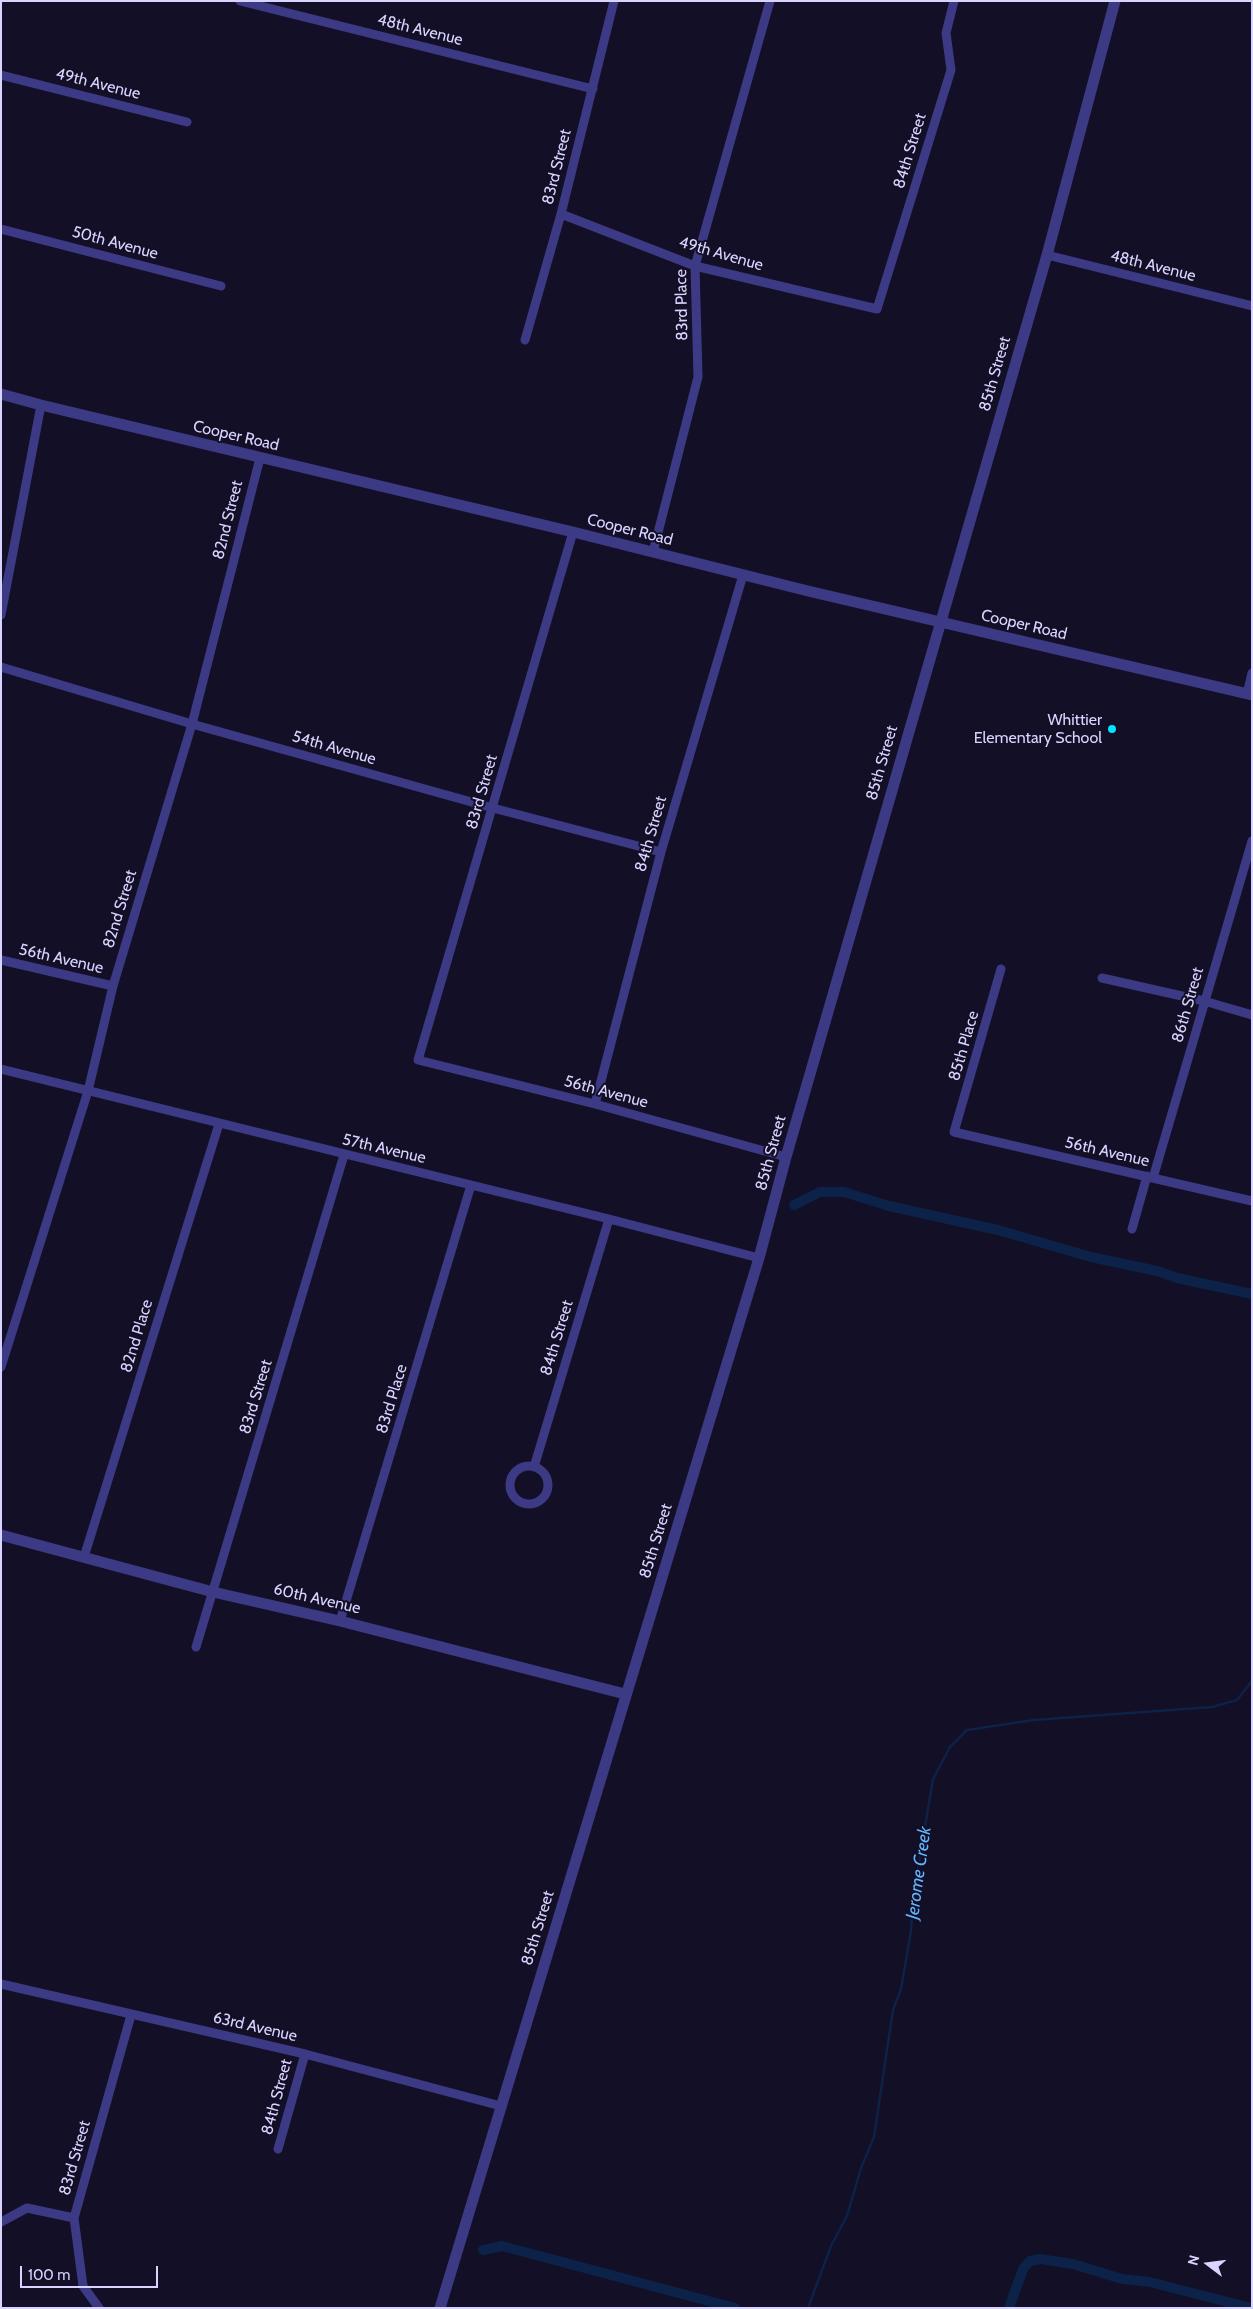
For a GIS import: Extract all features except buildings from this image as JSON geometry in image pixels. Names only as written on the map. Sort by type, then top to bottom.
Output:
[{"type":"street","name":"48th Avenue","points":[[240,1],[592,89]]},
{"type":"street","name":"83rd Street","points":[[525,340],[561,214],[614,1]]},
{"type":"street","name":"83rd Place","points":[[653,552],[698,377],[695,266],[770,1]]},
{"type":"street","name":"84th Street","points":[[877,309],[950,70],[946,33],[954,1]]},
{"type":"street","name":"85th Street","points":[[440,2308],[760,1258],[786,1157],[1046,255],[1115,1]]},
{"type":"street","name":"49th Avenue","points":[[1,75],[188,122]]},
{"type":"street","name":"49th Avenue","points":[[561,214],[695,266],[877,309]]},
{"type":"street","name":"50th Avenue","points":[[1,229],[222,286]]},
{"type":"street","name":"48th Avenue","points":[[1046,255],[1252,306]]},
{"type":"street","name":"Cooper Road","points":[[1,394],[743,575],[1249,695]]},
{"type":"street","points":[[1,615],[41,405]]},
{"type":"street","name":"82nd Street","points":[[1,1367],[88,1091],[113,986],[192,724],[260,458]]},
{"type":"street","name":"83rd Street","points":[[418,1060],[573,532]]},
{"type":"street","name":"84th Street","points":[[595,1104],[661,852],[743,575]]},
{"type":"street","name":"54th Avenue","points":[[1,667],[192,724],[493,808],[661,852]]},
{"type":"street","points":[[1249,695],[1252,673]]},
{"type":"street","name":"86th Street","points":[[1132,1229],[1150,1177],[1252,840]]},
{"type":"street","name":"56th Avenue","points":[[1,960],[113,986]]},
{"type":"street","name":"85th Place","points":[[954,1132],[1002,969]]},
{"type":"street","points":[[1102,978],[1252,1014]]},
{"type":"street","name":"56th Avenue","points":[[418,1060],[595,1104],[786,1157]]},
{"type":"street","name":"57th Avenue","points":[[1,1069],[760,1258]]},
{"type":"street","name":"82nd Place","points":[[84,1557],[219,1124]]},
{"type":"street","name":"56th Avenue","points":[[954,1132],[1252,1201]]},
{"type":"street","name":"83rd Street","points":[[196,1647],[344,1155]]},
{"type":"street","name":"83rd Place","points":[[340,1621],[471,1185]]},
{"type":"street","name":"84th Street","points":[[534,1466],[609,1219]]},
{"type":"street","points":[[534,1466],[544,1474],[548,1486],[543,1498],[538,1502],[526,1504],[515,1497],[510,1480],[517,1470],[522,1467],[534,1466]]},
{"type":"street","name":"60th Avenue","points":[[1,1535],[213,1592],[340,1621],[626,1694]]},
{"type":"street","name":"63rd Avenue","points":[[1,1984],[305,2054],[501,2106]]},
{"type":"street","name":"83rd Street","points":[[99,2308],[83,2286],[74,2218],[131,2015]]},
{"type":"street","name":"84th Street","points":[[278,2149],[305,2054]]},
{"type":"street","points":[[1,2222],[27,2208],[74,2218]]},
{"type":"waterway","points":[[794,1205],[820,1192],[844,1192],[889,1206],[998,1230],[1091,1257],[1252,1294]]},
{"type":"waterway","name":"Jerome Creek","points":[[808,2308],[831,2246],[847,2216],[861,2168],[874,2137],[893,2010],[901,1989],[911,1931],[913,1899],[933,1779],[950,1747],[967,1730],[1034,1720],[1212,1707],[1237,1700],[1252,1681]]},
{"type":"waterway","points":[[483,2250],[502,2246],[735,2308]]},
{"type":"waterway","points":[[1009,2308],[1023,2269],[1030,2261],[1040,2259],[1073,2264],[1122,2279],[1150,2282],[1251,2308]]},
{"type":"place","name":"Whittier Elementary School","points":[[1112,729]]}]
